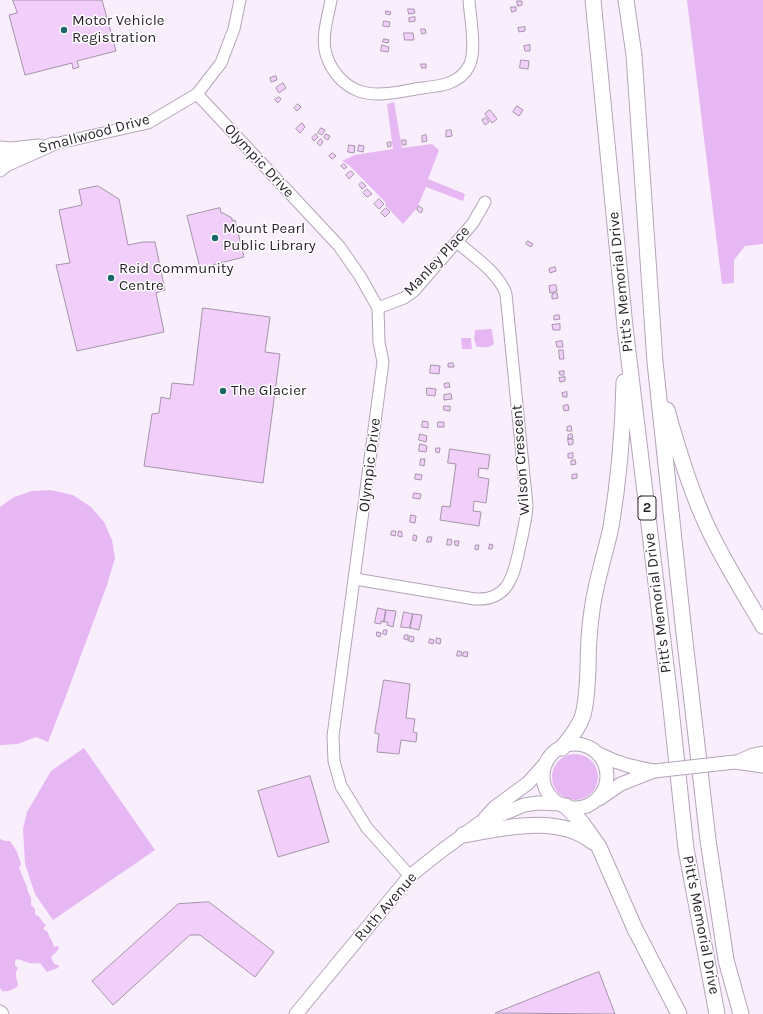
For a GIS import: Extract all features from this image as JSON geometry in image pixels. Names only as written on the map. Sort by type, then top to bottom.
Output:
[{"type":"highway","name":"Pitt's Memorial Drive","points":[[593,0],[625,327],[670,699],[686,849],[718,1014]]},
{"type":"highway","name":"Pitt's Memorial Drive","points":[[626,0],[634,55],[655,362],[682,616],[708,840],[726,960],[741,1014]]},
{"type":"highway","points":[[562,748],[580,723],[587,695],[589,634],[592,610],[597,580],[610,528],[617,485],[623,424],[625,327]]},
{"type":"highway","points":[[655,362],[677,448],[694,496],[707,527],[763,626]]},
{"type":"highway","points":[[563,805],[582,823],[599,847],[635,929],[679,1014]]},
{"type":"highway","points":[[463,835],[513,826],[555,826],[586,836],[599,847]]},
{"type":"main road","points":[[0,148],[10,149],[53,144]]},
{"type":"main road","points":[[0,170],[6,165],[53,144]]},
{"type":"main road","points":[[481,822],[494,808],[528,783],[554,753],[562,748],[574,744],[590,748],[612,761],[623,765],[654,771]]},
{"type":"main road","points":[[595,801],[602,792],[607,779],[604,763],[598,753]]},
{"type":"main road","points":[[731,763],[763,753]]},
{"type":"main road","points":[[549,760],[544,770],[544,784],[551,796],[554,800],[563,805],[579,808],[589,805],[621,784],[654,771],[731,763],[763,766]]},
{"type":"main road","name":"Ruth Avenue","points":[[296,1014],[410,876],[481,822],[524,804],[538,803],[563,805]]},
{"type":"street","name":"Smallwood Drive","points":[[0,160],[53,144],[148,123],[197,94],[221,63],[234,29],[240,0]]},
{"type":"street","points":[[331,0],[324,40],[329,62],[337,75],[348,85],[366,93],[379,94],[444,85],[456,80],[466,72],[471,62],[474,50],[469,0]]},
{"type":"street","name":"Olympic Drive","points":[[197,94],[339,246],[360,276],[378,308],[379,342],[383,362],[333,736],[334,761],[341,786],[367,828],[410,876]]},
{"type":"street","name":"Manley Place","points":[[378,308],[400,301],[409,295],[473,223],[486,202]]},
{"type":"street","name":"Wilson Crescent","points":[[355,578],[482,599],[495,596],[500,593],[509,583],[514,572],[526,518],[527,506],[506,294],[502,283],[494,273],[457,242]]},
{"type":"shaded area","points":[[687,0],[763,0],[763,244],[745,246],[734,260],[734,283],[722,284]]},
{"type":"shaded area","points":[[394,102],[402,148],[432,144],[439,150],[428,179],[465,194],[463,201],[426,187],[417,208],[403,224],[385,205],[386,203],[350,166],[342,161],[355,155],[393,149],[387,104]]},
{"type":"shaded area","points":[[491,329],[494,344],[485,347],[476,346],[474,340],[475,330]]},
{"type":"shaded area","points":[[461,338],[471,338],[472,349],[462,349]]},
{"type":"shaded area","points":[[50,490],[73,495],[91,507],[104,522],[112,540],[115,558],[107,585],[48,742],[36,737],[18,744],[0,745],[0,507],[14,497],[32,491]]},
{"type":"shaded area","points":[[84,748],[155,850],[53,920],[35,894],[25,864],[23,829],[27,812],[51,771]]},
{"type":"shaded area","points":[[580,754],[592,760],[597,768],[597,786],[592,794],[584,799],[570,800],[558,794],[553,786],[552,772],[558,760],[566,755]]},
{"type":"shaded area","points":[[0,839],[10,841],[17,852],[21,864],[19,868],[31,898],[31,905],[35,909],[35,914],[39,916],[46,925],[43,929],[48,932],[54,947],[58,946],[59,949],[51,957],[54,964],[59,965],[58,968],[47,972],[40,963],[30,963],[17,959],[15,961],[15,965],[18,968],[16,974],[18,986],[12,990],[6,991],[2,991],[0,988]]},
{"type":"building","points":[[13,0],[102,0],[116,51],[77,61],[79,67],[73,69],[72,63],[25,75],[9,15],[17,13]]},
{"type":"building","points":[[517,1],[522,1],[522,5],[518,6]]},
{"type":"building","points":[[511,7],[516,7],[516,11],[512,12]]},
{"type":"building","points":[[408,9],[414,9],[415,13],[409,14]]},
{"type":"building","points":[[386,11],[391,12],[390,15],[386,14]]},
{"type":"building","points":[[415,17],[415,21],[409,22],[409,18]]},
{"type":"building","points":[[384,21],[390,22],[389,27],[383,26]]},
{"type":"building","points":[[525,27],[525,31],[519,32],[518,28]]},
{"type":"building","points":[[421,29],[425,29],[426,33],[422,34]]},
{"type":"building","points":[[404,33],[413,33],[414,40],[405,40]]},
{"type":"building","points":[[384,39],[389,40],[388,43],[383,42]]},
{"type":"building","points":[[382,45],[389,47],[388,52],[381,51]]},
{"type":"building","points":[[530,45],[530,51],[525,51],[524,46]]},
{"type":"building","points":[[521,60],[529,61],[528,69],[520,68]]},
{"type":"building","points":[[421,64],[426,64],[426,68],[422,68]]},
{"type":"building","points":[[276,76],[277,80],[271,82],[270,78]]},
{"type":"building","points":[[283,83],[286,88],[279,93],[276,88]]},
{"type":"building","points":[[279,97],[281,99],[278,103],[275,100]]},
{"type":"building","points":[[298,104],[301,107],[297,111],[294,108]]},
{"type":"building","points":[[517,106],[523,110],[519,116],[513,112]]},
{"type":"building","points":[[490,110],[497,119],[492,123],[485,114]]},
{"type":"building","points":[[486,118],[489,122],[485,125],[482,120]]},
{"type":"building","points":[[302,123],[305,127],[300,133],[296,129]]},
{"type":"building","points":[[321,128],[325,130],[322,135],[318,133]]},
{"type":"building","points":[[451,130],[452,136],[446,137],[446,131]]},
{"type":"building","points":[[316,134],[318,137],[314,141],[312,138]]},
{"type":"building","points":[[326,134],[330,136],[328,140],[324,138]]},
{"type":"building","points":[[426,135],[427,141],[422,142],[422,136]]},
{"type":"building","points":[[321,139],[323,142],[320,146],[317,143]]},
{"type":"building","points":[[402,140],[406,140],[406,145],[403,145]]},
{"type":"building","points":[[391,142],[391,146],[388,147],[387,143]]},
{"type":"building","points":[[349,145],[355,146],[354,153],[348,152]]},
{"type":"building","points":[[359,145],[364,146],[363,152],[358,151]]},
{"type":"building","points":[[333,153],[336,156],[332,159],[329,156]]},
{"type":"building","points":[[344,164],[347,167],[344,169],[341,166]]},
{"type":"building","points":[[351,171],[354,174],[349,179],[346,175]]},
{"type":"building","points":[[362,182],[366,186],[362,189],[359,185]]},
{"type":"building","name":"Reid Community Centre","points":[[98,186],[119,199],[128,245],[143,242],[155,242],[165,290],[156,293],[164,332],[77,351],[56,265],[70,263],[59,210],[82,205],[79,190]]},
{"type":"building","points":[[367,189],[372,194],[367,197],[363,193]]},
{"type":"building","points":[[379,199],[384,204],[379,209],[374,204]]},
{"type":"building","points":[[419,206],[423,209],[421,213],[417,210]]},
{"type":"building","points":[[220,208],[221,213],[232,218],[232,221],[235,220],[244,257],[200,268],[187,216]]},
{"type":"building","points":[[386,208],[390,212],[385,217],[381,213]]},
{"type":"building","points":[[528,241],[533,244],[531,247],[526,244]]},
{"type":"building","points":[[555,267],[556,271],[550,273],[549,269]]},
{"type":"building","points":[[556,285],[557,291],[550,293],[549,286]]},
{"type":"building","points":[[557,293],[558,298],[552,299],[552,294]]},
{"type":"building","name":"The Glacier","points":[[203,308],[270,317],[265,352],[280,354],[263,483],[144,466],[152,414],[159,413],[161,397],[170,399],[172,383],[193,385]]},
{"type":"building","points":[[559,315],[560,319],[554,320],[554,316]]},
{"type":"building","points":[[560,324],[560,330],[553,330],[552,325]]},
{"type":"building","points":[[562,341],[563,347],[557,347],[556,342]]},
{"type":"building","points":[[559,350],[563,350],[564,359],[560,359]]},
{"type":"building","points":[[453,363],[454,367],[448,367],[448,364]]},
{"type":"building","points":[[431,365],[440,366],[439,374],[430,373]]},
{"type":"building","points":[[564,371],[564,375],[560,375],[559,372]]},
{"type":"building","points":[[565,377],[565,381],[560,382],[559,378]]},
{"type":"building","points":[[449,383],[450,387],[445,388],[444,384]]},
{"type":"building","points":[[427,388],[436,389],[435,396],[427,395]]},
{"type":"building","points":[[567,392],[567,397],[563,397],[562,393]]},
{"type":"building","points":[[451,394],[452,399],[444,400],[444,395]]},
{"type":"building","points":[[568,405],[569,410],[564,411],[563,406]]},
{"type":"building","points":[[444,406],[450,406],[450,411],[444,410]]},
{"type":"building","points":[[423,421],[428,422],[428,428],[422,427]]},
{"type":"building","points":[[438,422],[444,422],[444,427],[438,427]]},
{"type":"building","points":[[571,426],[572,431],[567,431],[567,427]]},
{"type":"building","points":[[420,434],[427,436],[426,442],[419,440]]},
{"type":"building","points":[[572,434],[573,438],[568,439],[568,435]]},
{"type":"building","points":[[568,439],[573,439],[573,444],[569,445]]},
{"type":"building","points":[[420,444],[427,446],[426,452],[419,451]]},
{"type":"building","points":[[436,448],[440,448],[439,453],[436,452]]},
{"type":"building","points":[[450,449],[490,455],[488,469],[479,468],[478,477],[489,479],[486,503],[474,501],[473,511],[481,512],[479,526],[440,520],[442,506],[450,507],[456,464],[448,463]]},
{"type":"building","points":[[573,453],[573,458],[568,458],[568,454]]},
{"type":"building","points":[[421,459],[425,459],[424,466],[420,465]]},
{"type":"building","points":[[575,460],[576,464],[571,465],[571,461]]},
{"type":"building","points":[[416,474],[422,475],[421,480],[415,479]]},
{"type":"building","points":[[577,474],[577,478],[572,479],[572,475]]},
{"type":"building","points":[[414,493],[421,494],[420,499],[413,498]]},
{"type":"building","points":[[411,515],[416,516],[415,523],[410,522]]},
{"type":"building","points":[[392,531],[396,531],[395,536],[391,535]]},
{"type":"building","points":[[399,531],[402,532],[402,537],[398,536]]},
{"type":"building","points":[[414,535],[417,536],[416,541],[413,540]]},
{"type":"building","points":[[428,537],[432,537],[431,542],[427,542]]},
{"type":"building","points":[[448,539],[452,540],[451,545],[447,545]]},
{"type":"building","points":[[455,541],[459,541],[458,546],[455,545]]},
{"type":"building","points":[[490,544],[493,545],[492,549],[489,549]]},
{"type":"building","points":[[476,545],[479,545],[478,550],[475,549]]},
{"type":"building","points":[[378,608],[386,610],[384,622],[381,621],[381,624],[375,623]]},
{"type":"building","points":[[386,610],[396,611],[393,627],[387,625],[388,622],[384,622]]},
{"type":"building","points":[[404,612],[413,614],[410,628],[401,627]]},
{"type":"building","points":[[413,614],[422,615],[419,630],[410,628]]},
{"type":"building","points":[[384,630],[387,630],[386,635],[383,634]]},
{"type":"building","points":[[377,632],[381,633],[380,637],[377,636]]},
{"type":"building","points":[[405,635],[408,635],[408,640],[404,639]]},
{"type":"building","points":[[410,636],[414,637],[413,642],[409,641]]},
{"type":"building","points":[[437,638],[441,639],[440,644],[436,643]]},
{"type":"building","points":[[430,639],[434,640],[433,644],[429,643]]},
{"type":"building","points":[[458,651],[462,652],[461,656],[457,656]]},
{"type":"building","points":[[464,652],[468,652],[467,657],[463,656]]},
{"type":"building","points":[[384,680],[410,684],[406,718],[415,719],[413,732],[417,733],[416,742],[401,740],[399,754],[377,752],[379,734],[375,733]]},
{"type":"building","points":[[310,776],[329,842],[278,857],[258,791]]},
{"type":"building","points":[[209,902],[274,952],[255,977],[200,935],[190,935],[113,1005],[92,981],[178,904]]},
{"type":"building","points":[[599,972],[615,1014],[495,1013],[582,978]]},
{"type":"place","name":"Motor Vehicle Registration","points":[[64,30]]},
{"type":"place","name":"Mount Pearl Public Library","points":[[215,238]]},
{"type":"place","name":"Reid Community Centre","points":[[111,278]]},
{"type":"place","name":"The Glacier","points":[[223,391]]}]
